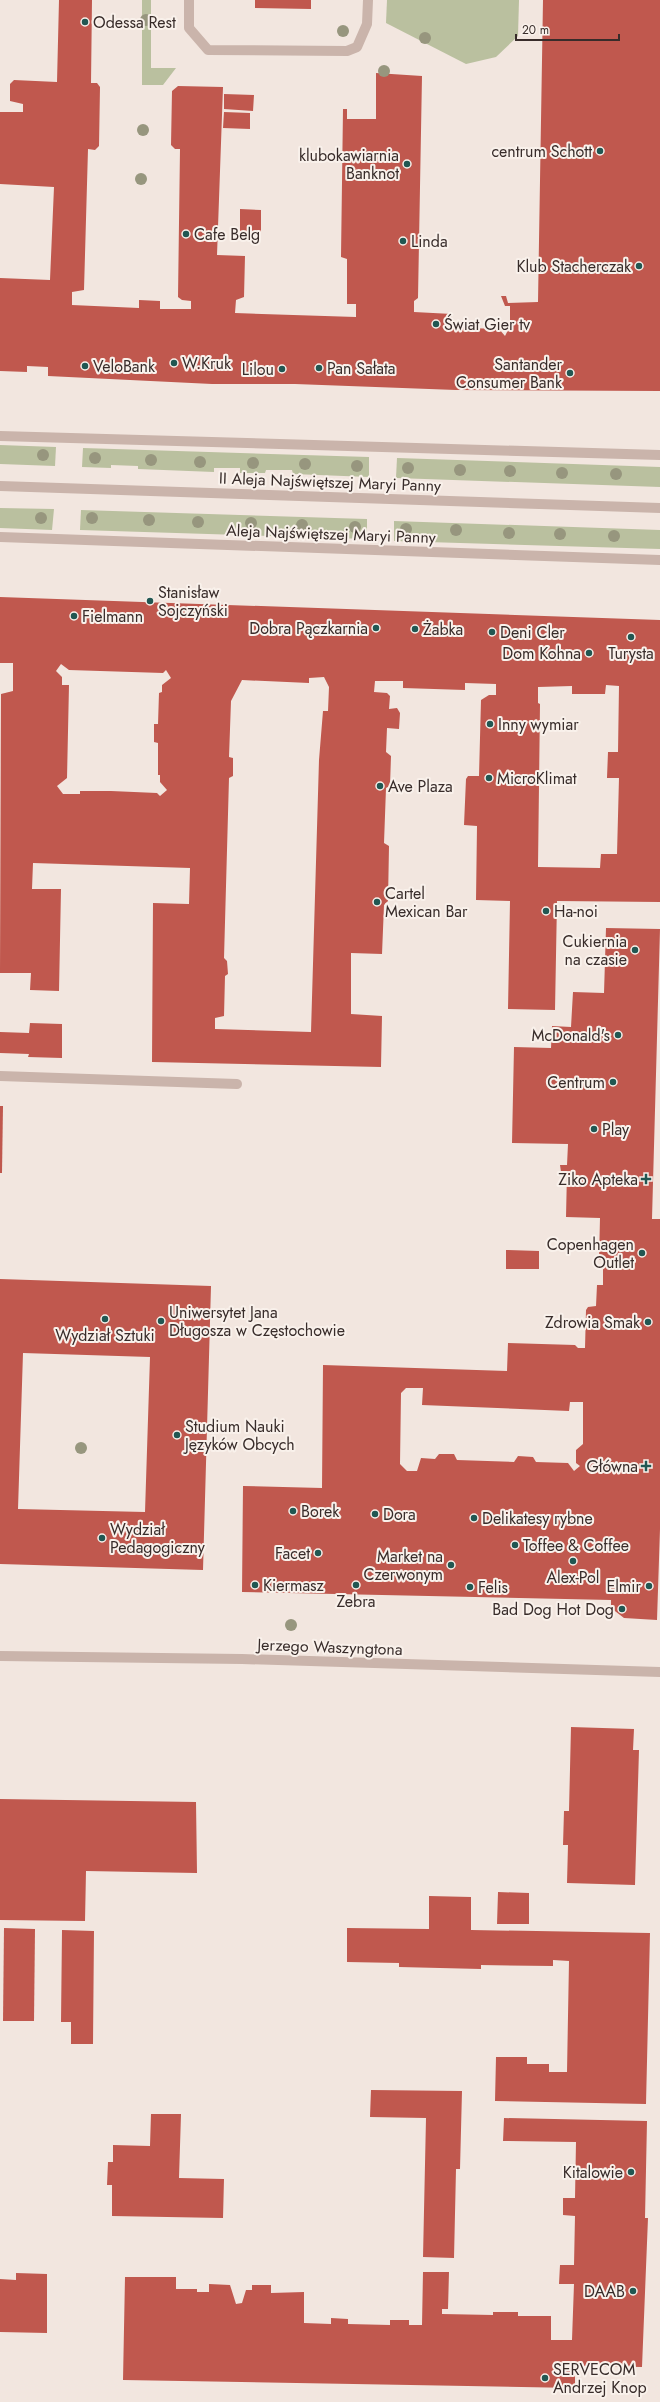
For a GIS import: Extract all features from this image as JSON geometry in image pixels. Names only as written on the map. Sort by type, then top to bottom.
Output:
[{"type":"street","points":[[189,0],[189,28],[208,50],[340,51],[347,51],[357,47],[367,24],[368,0]]},
{"type":"street","points":[[0,436],[660,455]]},
{"type":"street","name":"II Aleja Najświętszej Maryi Panny","points":[[0,486],[660,508]]},
{"type":"street","name":"Aleja Najświętszej Maryi Panny","points":[[0,537],[660,560]]},
{"type":"street","points":[[0,1076],[237,1084]]},
{"type":"street","name":"Jerzego Waszyngtona","points":[[0,1656],[242,1659],[660,1672]]},
{"type":"green space","points":[[142,0],[151,0],[151,68],[176,68],[163,85],[142,85]]},
{"type":"green space","points":[[387,0],[519,0],[518,36],[496,57],[466,64],[386,23]]},
{"type":"green space","points":[[0,445],[56,447],[55,466],[0,464]]},
{"type":"green space","points":[[83,448],[369,457],[369,477],[293,474],[292,470],[266,470],[265,473],[240,473],[240,468],[214,468],[214,472],[138,469],[138,466],[111,465],[111,468],[82,467]]},
{"type":"green space","points":[[397,458],[660,467],[660,487],[396,478]]},
{"type":"green space","points":[[0,508],[54,509],[52,530],[0,528]]},
{"type":"green space","points":[[81,510],[367,519],[367,539],[80,530]]},
{"type":"green space","points":[[394,521],[660,530],[660,549],[394,541]]},
{"type":"building","points":[[59,0],[92,0],[91,83],[97,83],[100,87],[99,146],[95,150],[88,149],[84,290],[72,292],[72,305],[139,308],[139,300],[160,301],[160,309],[191,309],[191,301],[182,300],[178,297],[180,149],[175,149],[171,145],[172,91],[178,86],[223,87],[217,255],[245,256],[244,297],[236,300],[235,313],[356,317],[356,304],[347,304],[347,259],[341,257],[343,109],[347,109],[347,119],[376,119],[376,73],[422,76],[418,298],[414,301],[414,312],[452,314],[452,321],[468,322],[468,328],[499,329],[505,336],[510,326],[510,306],[505,306],[501,296],[506,296],[508,303],[538,302],[543,0],[660,0],[660,391],[456,390],[295,384],[212,384],[48,376],[48,367],[27,366],[27,372],[0,371],[0,278],[50,280],[54,187],[0,184],[0,112],[23,112],[23,104],[10,101],[10,84],[14,80],[57,82]]},
{"type":"building","points":[[255,0],[311,0],[311,9],[255,8]]},
{"type":"building","points":[[224,94],[254,95],[253,111],[224,109]]},
{"type":"building","points":[[224,112],[250,113],[250,129],[223,128]]},
{"type":"building","points":[[240,209],[261,210],[261,233],[240,232]]},
{"type":"building","points":[[0,597],[660,620],[660,902],[557,901],[555,1010],[508,1009],[510,901],[476,900],[477,826],[464,825],[466,779],[468,776],[479,776],[481,700],[489,695],[496,695],[496,684],[465,683],[465,690],[403,688],[403,681],[375,681],[374,692],[387,693],[390,696],[389,709],[397,708],[400,713],[399,729],[387,728],[386,752],[391,756],[390,786],[386,788],[384,843],[389,846],[388,901],[384,905],[382,954],[351,953],[351,1014],[382,1016],[381,1067],[152,1062],[153,903],[189,904],[190,868],[33,863],[32,889],[61,889],[59,991],[30,990],[31,973],[0,973],[1,694],[13,691],[13,663],[0,663]],"holes":[[[61,664],[69,670],[163,673],[166,670],[171,678],[162,685],[162,692],[159,693],[158,724],[154,724],[154,742],[158,743],[158,775],[160,775],[160,782],[167,790],[160,796],[157,793],[111,791],[80,791],[80,794],[63,794],[57,786],[67,778],[69,685],[62,685],[62,677],[56,671]],[[324,677],[329,687],[328,711],[323,711],[319,760],[311,1032],[215,1029],[215,1018],[224,1016],[225,976],[228,974],[227,961],[224,958],[229,778],[233,776],[233,758],[229,757],[231,701],[242,680],[309,683],[309,678]],[[606,685],[619,686],[618,752],[608,752],[607,778],[619,778],[617,854],[601,854],[600,868],[538,867],[540,704],[538,703],[538,687],[572,686],[572,694],[605,694]]]},
{"type":"building","points":[[606,928],[660,929],[652,1219],[660,1219],[660,1529],[657,1620],[624,1618],[611,1608],[611,1600],[242,1592],[243,1486],[322,1488],[323,1365],[507,1371],[508,1343],[575,1345],[578,1348],[585,1348],[586,1310],[588,1307],[596,1306],[597,1285],[603,1285],[603,1260],[599,1260],[600,1218],[566,1217],[567,1172],[561,1172],[560,1165],[567,1165],[568,1144],[512,1143],[514,1047],[551,1048],[552,1026],[571,1027],[573,992],[604,993]],"holes":[[[406,1388],[423,1388],[422,1405],[569,1411],[570,1402],[583,1402],[583,1444],[576,1450],[576,1463],[580,1466],[574,1471],[568,1463],[536,1462],[533,1457],[518,1456],[514,1462],[457,1460],[454,1454],[439,1454],[435,1459],[421,1458],[417,1471],[407,1471],[400,1464],[401,1393]]]},
{"type":"building","points":[[30,1023],[62,1024],[62,1058],[28,1057],[29,1054],[0,1053],[0,1032],[29,1033]]},
{"type":"building","points":[[0,1106],[3,1106],[2,1173],[0,1173]]},
{"type":"building","points":[[506,1250],[539,1251],[539,1269],[506,1269]]},
{"type":"building","points":[[0,1279],[211,1286],[203,1570],[0,1564]],"holes":[[[23,1353],[150,1357],[145,1512],[18,1509]]]},
{"type":"building","points":[[571,1727],[634,1729],[633,1750],[639,1750],[635,1885],[567,1883],[568,1845],[563,1845],[564,1811],[569,1811]]},
{"type":"building","points":[[0,1799],[196,1802],[197,1873],[86,1871],[85,1921],[0,1920]]},
{"type":"building","points":[[498,1892],[529,1893],[529,1924],[497,1924]]},
{"type":"building","points":[[429,1896],[471,1897],[471,1930],[650,1933],[646,2104],[495,2101],[496,2057],[527,2057],[527,2064],[549,2064],[549,2072],[567,2072],[569,1961],[553,1960],[553,1966],[481,1965],[481,1969],[399,1967],[399,1963],[347,1962],[347,1928],[429,1929]]},
{"type":"building","points":[[4,1928],[35,1929],[34,2021],[3,2021]]},
{"type":"building","points":[[62,1930],[94,1931],[93,2044],[71,2044],[71,2022],[61,2022]]},
{"type":"building","points":[[371,2090],[462,2091],[460,2169],[456,2169],[454,2258],[423,2257],[426,2118],[370,2117]]},
{"type":"building","points":[[151,2114],[181,2114],[179,2178],[224,2179],[223,2218],[112,2216],[112,2185],[107,2185],[108,2162],[113,2162],[113,2145],[150,2146]]},
{"type":"building","points":[[504,2118],[647,2121],[645,2218],[648,2218],[642,2367],[575,2366],[575,2388],[123,2380],[125,2277],[176,2277],[176,2289],[197,2289],[197,2292],[209,2292],[209,2284],[230,2285],[236,2304],[242,2303],[246,2290],[252,2290],[252,2285],[271,2285],[271,2293],[304,2292],[304,2323],[331,2324],[331,2318],[348,2319],[348,2324],[390,2325],[390,2320],[409,2320],[409,2325],[422,2325],[423,2272],[449,2272],[448,2309],[442,2309],[442,2314],[493,2315],[493,2312],[518,2312],[518,2316],[551,2316],[551,2340],[572,2340],[574,2284],[559,2284],[560,2265],[574,2265],[575,2216],[563,2215],[563,2198],[575,2198],[576,2142],[503,2141]]},
{"type":"building","points":[[16,2273],[47,2274],[47,2333],[0,2332],[0,2279],[16,2280]]},
{"type":"place","name":"Odessa Rest","points":[[85,22]]},
{"type":"place","name":"centrum Schott","points":[[600,151]]},
{"type":"place","name":"klubokawiarnia Banknot","points":[[407,164]]},
{"type":"place","name":"Cafe Belg","points":[[186,234]]},
{"type":"place","name":"Linda","points":[[403,241]]},
{"type":"place","name":"Klub Stacherczak","points":[[639,266]]},
{"type":"place","name":"Świat Gier tv","points":[[436,324]]},
{"type":"place","name":"W.Kruk","points":[[174,363]]},
{"type":"place","name":"VeloBank","points":[[85,366]]},
{"type":"place","name":"Pan Sałata","points":[[319,368]]},
{"type":"place","name":"Lilou","points":[[282,369]]},
{"type":"place","name":"Santander Consumer Bank","points":[[570,373]]},
{"type":"place","name":"Stanisław Sojczyński","points":[[150,601]]},
{"type":"place","name":"Fielmann","points":[[74,616]]},
{"type":"place","name":"Dobra Pączkarnia","points":[[376,628]]},
{"type":"place","name":"Żabka","points":[[415,629]]},
{"type":"place","name":"Deni Cler","points":[[492,632]]},
{"type":"place","name":"Turysta","points":[[631,637]]},
{"type":"place","name":"Dom Kohna","points":[[589,653]]},
{"type":"place","name":"Inny wymiar","points":[[490,724]]},
{"type":"place","name":"MicroKlimat","points":[[489,778]]},
{"type":"place","name":"Ave Plaza","points":[[380,786]]},
{"type":"place","name":"Cartel Mexican Bar","points":[[377,902]]},
{"type":"place","name":"Ha-noi","points":[[546,911]]},
{"type":"place","name":"Cukiernia na czasie","points":[[635,950]]},
{"type":"place","name":"McDonald's","points":[[618,1035]]},
{"type":"place","name":"Centrum","points":[[613,1082]]},
{"type":"place","name":"Play","points":[[594,1129]]},
{"type":"place","name":"Ziko Apteka","points":[[646,1179]]},
{"type":"place","name":"Copenhagen Outlet","points":[[642,1253]]},
{"type":"place","name":"Wydział Sztuki","points":[[105,1319]]},
{"type":"place","name":"Uniwersytet Jana Długosza w Częstochowie","points":[[161,1321]]},
{"type":"place","name":"Zdrowia Smak","points":[[648,1322]]},
{"type":"place","name":"Studium Nauki Języków Obcych","points":[[177,1435]]},
{"type":"place","name":"Główna","points":[[646,1466]]},
{"type":"place","name":"Borek","points":[[293,1511]]},
{"type":"place","name":"Dora","points":[[375,1514]]},
{"type":"place","name":"Delikatesy rybne","points":[[474,1518]]},
{"type":"place","name":"Wydział Pedagogiczny","points":[[102,1538]]},
{"type":"place","name":"Toffee & Coffee","points":[[515,1545]]},
{"type":"place","name":"Facet","points":[[318,1553]]},
{"type":"place","name":"Alex-Pol","points":[[573,1561]]},
{"type":"place","name":"Market na Czerwonym","points":[[451,1565]]},
{"type":"place","name":"Kiermasz","points":[[255,1585]]},
{"type":"place","name":"Zebra","points":[[356,1585]]},
{"type":"place","name":"Elmir","points":[[649,1586]]},
{"type":"place","name":"Felis","points":[[470,1587]]},
{"type":"place","name":"Bad Dog Hot Dog","points":[[622,1609]]},
{"type":"place","name":"Kitalowie","points":[[631,2172]]},
{"type":"place","name":"DAAB","points":[[633,2291]]},
{"type":"place","name":"SERVECOM Andrzej Knop","points":[[545,2378]]}]
